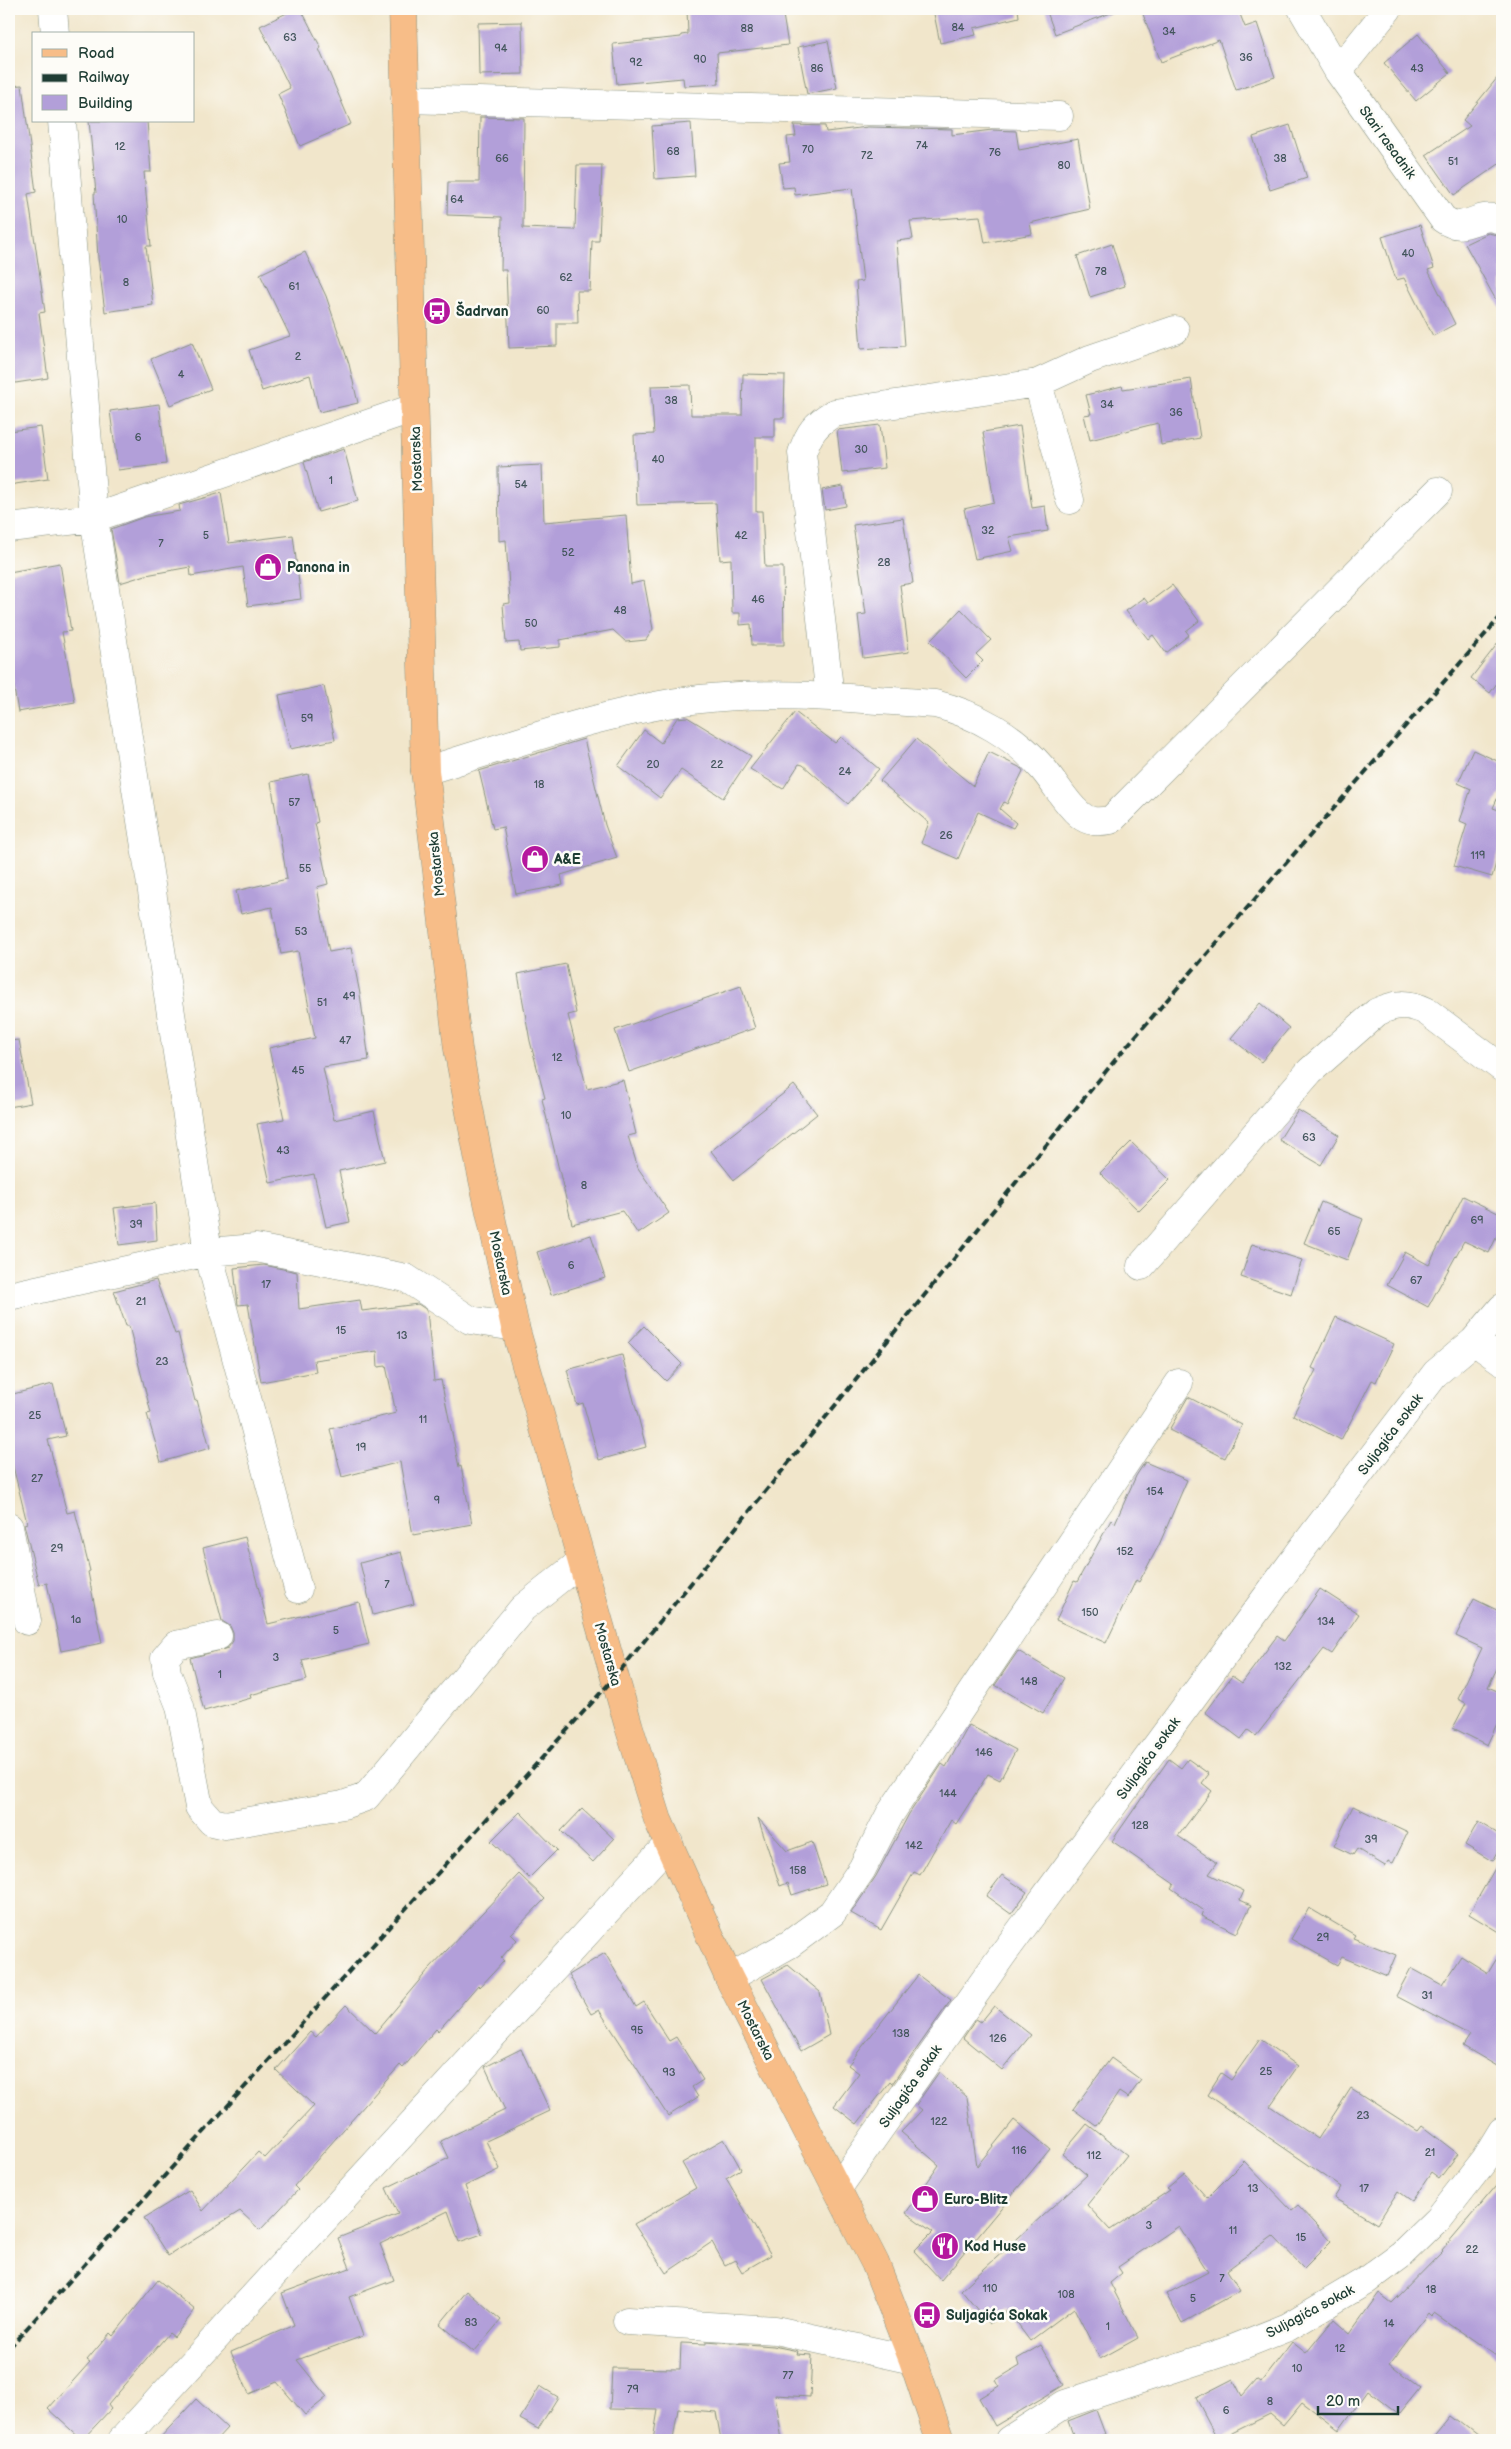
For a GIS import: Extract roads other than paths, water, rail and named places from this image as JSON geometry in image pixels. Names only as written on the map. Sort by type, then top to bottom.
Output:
[{"type":"main road","name":"Mostarska","points":[[403,9],[425,771],[458,1049],[480,1166],[515,1327],[629,1727],[658,1820],[729,1978],[875,2263],[913,2360],[940,2440]]},
{"type":"street","points":[[53,9],[55,32]]},
{"type":"street","name":"Stari rasadnik","points":[[1302,9],[1338,71],[1443,218],[1451,225],[1464,225],[1486,217],[1496,217],[1502,221]]},
{"type":"street","points":[[1338,71],[1388,9]]},
{"type":"street","points":[[405,99],[1059,116]]},
{"type":"street","points":[[62,122],[94,518],[208,1252],[298,1590]]},
{"type":"street","points":[[830,697],[802,453],[808,436],[818,422],[834,414],[1038,383],[1090,359],[1175,330]]},
{"type":"street","points":[[1038,383],[1070,500]]},
{"type":"street","points":[[9,528],[94,518],[414,408]]},
{"type":"street","points":[[425,771],[623,713],[700,699],[777,695],[935,704],[959,710],[982,721],[1014,741],[1042,767],[1079,814],[1095,823],[1111,820],[1438,491]]},
{"type":"street","points":[[1140,1266],[1310,1071],[1377,1012],[1390,1006],[1412,1005],[1426,1012],[1502,1068]]},
{"type":"street","points":[[9,1296],[208,1252],[256,1248],[406,1278],[470,1320],[515,1327]]},
{"type":"street","name":"Suljagića sokak","points":[[838,2188],[1003,1954],[1302,1549],[1436,1373],[1474,1341],[1502,1308]]},
{"type":"street","points":[[1474,1341],[1502,1361]]},
{"type":"street","points":[[729,1978],[790,1944],[832,1913],[862,1870],[890,1814],[1179,1383]]},
{"type":"street","points":[[9,1528],[26,1621]]},
{"type":"street","points":[[218,1636],[176,1645],[165,1658],[167,1674],[180,1706],[199,1807],[212,1822],[225,1824],[343,1805],[366,1797],[523,1608],[582,1561]]},
{"type":"street","points":[[122,2440],[669,1843]]},
{"type":"street","name":"Suljagića sokak","points":[[1009,2440],[1066,2404],[1230,2350],[1288,2327],[1364,2282],[1402,2254],[1438,2219],[1485,2159],[1502,2131]]},
{"type":"street","points":[[627,2321],[774,2330],[913,2360]]},
{"type":"railway","points":[[9,2348],[615,1677],[1120,1054],[1502,615]]},
{"type":"place","name":"Šadrvan","points":[[437,311]]},
{"type":"place","name":"Panona in","points":[[268,567]]},
{"type":"place","name":"A&E","points":[[535,859]]},
{"type":"place","name":"Euro-Blitz","points":[[925,2199]]},
{"type":"place","name":"Kod Huse","points":[[945,2246]]},
{"type":"place","name":"Suljagića Sokak","points":[[927,2315]]}]
